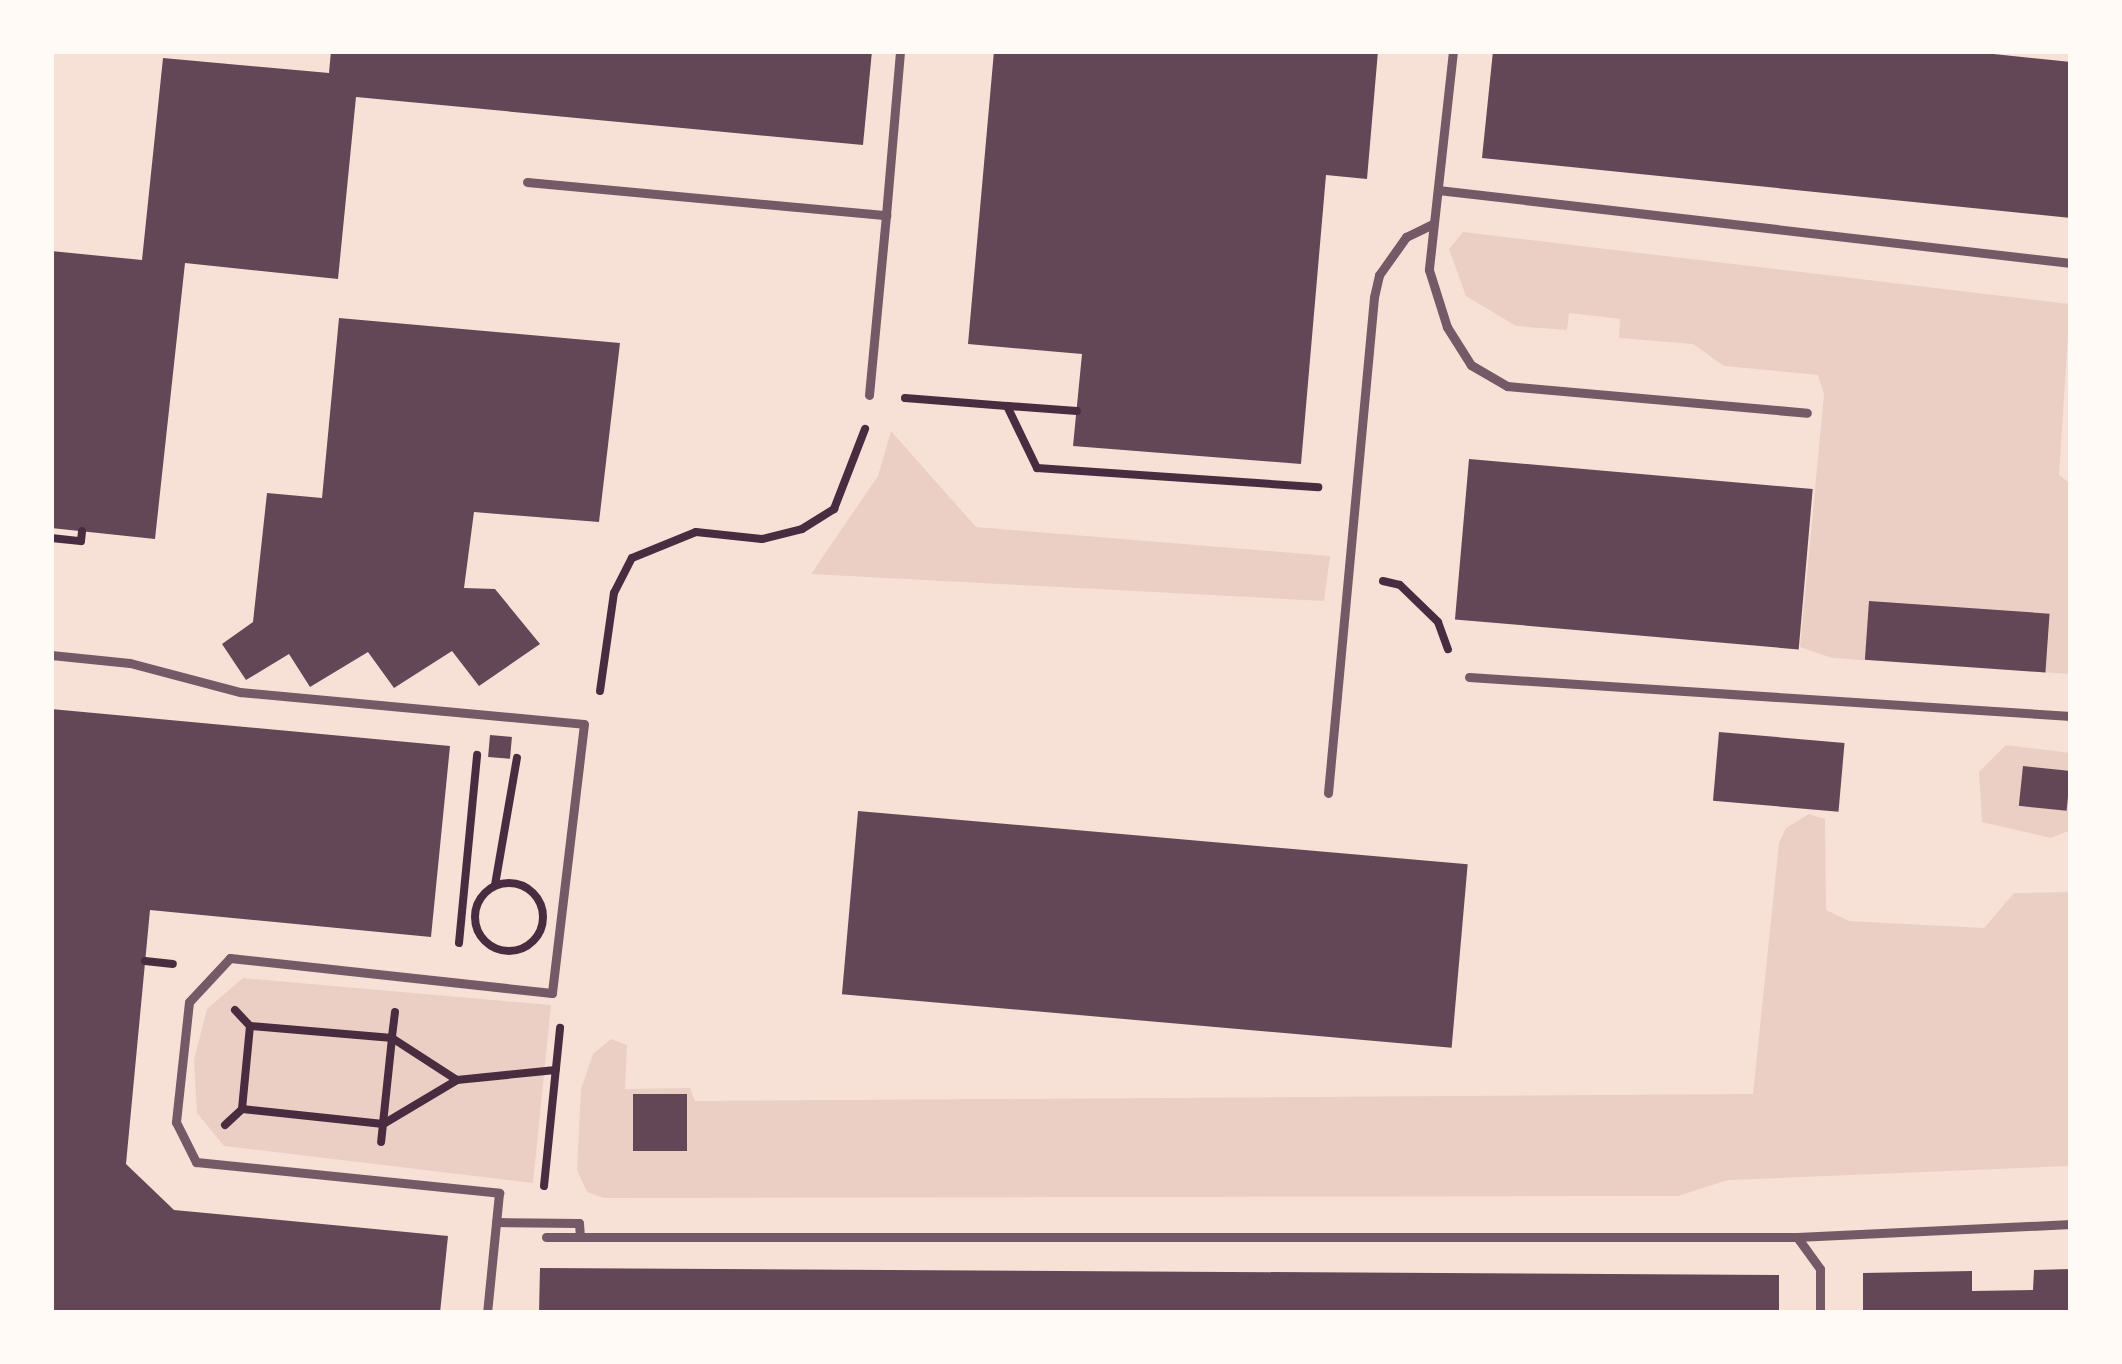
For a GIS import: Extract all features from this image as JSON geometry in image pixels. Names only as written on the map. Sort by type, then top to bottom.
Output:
[{"type":"lane","points":[[869,395],[900,51]]},
{"type":"lane","points":[[1453,51],[1429,270],[1457,347],[1485,378],[1807,413]]},
{"type":"lane","points":[[527,182],[886,215]]},
{"type":"lane","points":[[1438,190],[2071,262]]},
{"type":"lane","points":[[1328,794],[1379,274],[1406,237],[1433,224]]},
{"type":"lane","points":[[51,655],[130,663],[240,692],[584,724],[552,993],[230,958],[205,979],[189,1002],[176,1122],[191,1156],[499,1192],[487,1313]]},
{"type":"lane","points":[[1469,677],[2071,716]]},
{"type":"lane","points":[[496,1222],[579,1223],[580,1237]]},
{"type":"lane","points":[[546,1237],[1797,1237],[2071,1224]]},
{"type":"lane","points":[[1797,1237],[1820,1268],[1820,1313]]},
{"type":"path","points":[[599,702],[614,593],[632,557],[696,532],[762,539],[802,529],[834,509],[862,453],[869,395],[1077,411]]},
{"type":"path","points":[[1007,406],[1037,468],[1322,487],[1360,452]]},
{"type":"path","points":[[51,538],[81,541],[82,531]]},
{"type":"path","points":[[1347,573],[1400,585],[1438,622],[1457,676],[1469,677]]},
{"type":"path","points":[[457,965],[481,715]]},
{"type":"path","points":[[494,886],[526,887],[541,904],[538,937],[519,949],[496,948],[480,934],[476,912],[494,886],[519,751]]},
{"type":"path","points":[[376,1180],[399,976]]},
{"type":"path","points":[[205,979],[250,1027],[392,1038],[457,1080]]},
{"type":"path","points":[[191,1156],[242,1109],[250,1027]]},
{"type":"path","points":[[242,1109],[383,1124],[457,1080],[555,1070]]},
{"type":"shaded area","points":[[1463,232],[2070,304],[2059,475],[2071,484],[2071,674],[1832,658],[1800,647],[1824,394],[1818,375],[1724,366],[1693,344],[1619,338],[1620,319],[1569,313],[1567,330],[1516,326],[1466,296],[1449,249]]},
{"type":"shaded area","points":[[891,431],[976,527],[1330,556],[1324,601],[811,574],[878,476]]},
{"type":"shaded area","points":[[2006,745],[2071,753],[2071,830],[2051,838],[1982,822],[1979,772]]},
{"type":"shaded area","points":[[1809,814],[1825,819],[1826,910],[1849,921],[1984,928],[2014,893],[2071,892],[2071,1166],[1728,1180],[1678,1196],[604,1198],[587,1192],[577,1170],[581,1089],[593,1054],[611,1039],[627,1045],[625,1089],[690,1088],[695,1101],[1753,1094],[1779,843],[1786,828]]},
{"type":"shaded area","points":[[243,978],[551,1005],[533,1183],[224,1146],[197,1113],[194,1060],[207,1009]]},
{"type":"building","points":[[331,51],[872,51],[863,145],[356,97],[338,279],[185,263],[155,539],[51,528],[51,251],[142,260],[163,58],[329,73]]},
{"type":"building","points":[[994,51],[1378,51],[1367,179],[1326,175],[1301,464],[1073,446],[1082,354],[968,344]]},
{"type":"building","points":[[1493,51],[1965,51],[2071,62],[2071,218],[1482,158]]},
{"type":"building","points":[[339,318],[620,343],[599,522],[474,512],[464,588],[495,589],[540,644],[479,686],[452,651],[394,688],[368,652],[310,687],[289,654],[246,680],[222,644],[253,622],[267,493],[322,498]]},
{"type":"building","points":[[1469,459],[1813,489],[1799,649],[1455,619]]},
{"type":"building","points":[[1869,601],[2050,614],[2045,672],[1865,660]]},
{"type":"building","points":[[51,709],[450,746],[431,937],[150,910],[126,1164],[174,1210],[448,1236],[440,1313],[51,1313]]},
{"type":"building","points":[[1719,732],[1845,743],[1839,812],[1713,801]]},
{"type":"building","points":[[490,735],[512,737],[510,759],[488,757]]},
{"type":"building","points":[[2023,766],[2071,771],[2067,811],[2019,806]]},
{"type":"building","points":[[858,811],[1468,864],[1452,1048],[842,994]]},
{"type":"building","points":[[633,1094],[687,1094],[687,1151],[633,1151]]},
{"type":"building","points":[[540,1268],[1779,1275],[1779,1313],[539,1313]]},
{"type":"building","points":[[2071,1269],[2071,1313],[1863,1313],[1863,1273],[1972,1271],[1972,1291],[2033,1290],[2034,1270]]}]
